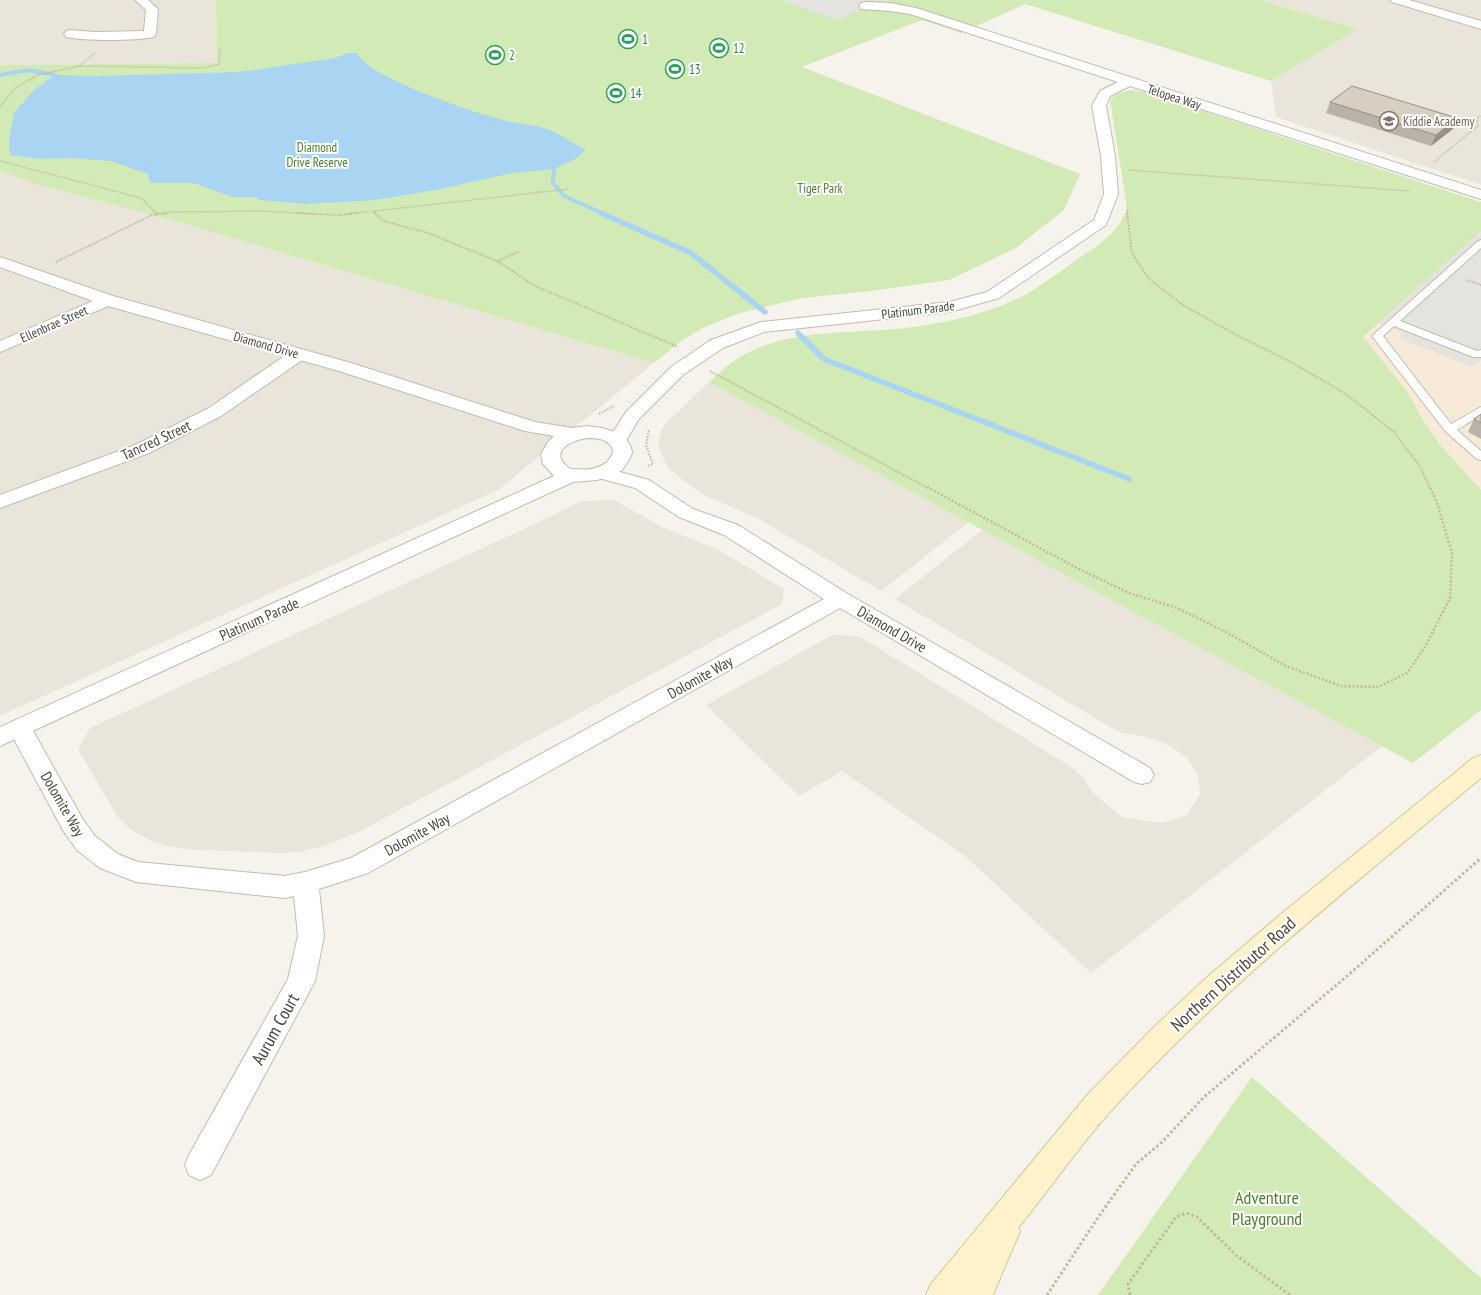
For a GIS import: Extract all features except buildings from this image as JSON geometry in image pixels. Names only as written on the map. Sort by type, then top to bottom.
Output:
[{"type":"main road","name":"Northern Distributor Road","points":[[942,1295],[1098,1104],[1163,1037],[1290,922],[1481,764]]},
{"type":"main road","name":"Northern Distributor Road","points":[[977,1295],[1012,1211]]},
{"type":"street","points":[[70,34],[123,36],[150,34],[152,9],[141,0]]},
{"type":"street","points":[[1396,0],[1481,25]]},
{"type":"street","name":"Telopea Way","points":[[865,6],[890,7],[912,11],[1481,195]]},
{"type":"street","name":"Platinum Parade","points":[[619,449],[632,416],[677,371],[717,344],[761,327],[950,307],[993,295],[1101,222],[1111,194],[1108,156],[1099,106],[1105,94],[1128,82]]},
{"type":"street","name":"Diamond Drive","points":[[0,262],[107,300],[345,367],[532,427],[573,434]]},
{"type":"street","name":"Ellenbrae Street","points":[[0,347],[107,300]]},
{"type":"street","name":"Tancred Street","points":[[0,502],[142,449],[215,412],[300,354]]},
{"type":"street","name":"Platinum Parade","points":[[595,424],[632,416]]},
{"type":"street","points":[[532,427],[552,460],[564,474],[592,475],[611,469],[618,463],[619,449],[611,437],[595,424],[556,444],[552,460]]},
{"type":"street","name":"Diamond Drive","points":[[619,449],[642,484]]},
{"type":"street","name":"Platinum Parade","points":[[518,501],[552,460]]},
{"type":"street","name":"Diamond Drive","points":[[602,473],[642,484],[686,513],[731,530],[840,599],[1142,775]]},
{"type":"street","name":"Platinum Parade","points":[[10,732],[572,475]]},
{"type":"street","name":"Dolomite Way","points":[[10,732],[86,843],[109,861],[136,872],[284,887],[305,883],[359,866],[840,599]]},
{"type":"street","name":"Aurum Court","points":[[200,1165],[301,981],[311,936],[305,883]]},
{"type":"lane","points":[[1481,243],[1377,336],[1450,430],[1481,457]]},
{"type":"lane","points":[[1393,322],[1477,355],[1481,352]]},
{"type":"lane","points":[[1450,430],[1481,410]]},
{"type":"path","points":[[79,66],[108,42],[123,36]]},
{"type":"path","points":[[0,107],[15,88],[38,76],[67,68],[79,66],[201,68],[219,64],[220,47]]},
{"type":"path","points":[[1433,163],[1478,126],[1477,118],[1481,115]]},
{"type":"path","points":[[0,161],[141,198],[158,214]]},
{"type":"path","points":[[1123,169],[1414,191]]},
{"type":"path","points":[[50,265],[152,215],[158,214],[172,212],[261,211],[339,215],[568,189]]},
{"type":"path","points":[[708,370],[1077,568],[1129,593],[1177,608],[1224,631],[1286,666],[1341,686],[1378,687],[1407,673],[1425,647],[1450,598],[1452,553],[1437,503],[1421,468],[1394,432],[1346,394],[1291,362],[1240,337],[1183,305],[1149,280],[1132,253],[1127,207]]},
{"type":"path","points":[[372,211],[383,221],[428,233],[498,261],[533,285],[678,348]]},
{"type":"path","points":[[498,261],[520,251]]},
{"type":"path","points":[[1463,279],[1481,286]]},
{"type":"path","points":[[595,424],[600,414],[618,403]]},
{"type":"path","points":[[1047,1295],[1099,1216],[1136,1164],[1162,1142],[1204,1097],[1341,981],[1481,858]]},
{"type":"path","points":[[1130,1295],[1128,1284],[1176,1217],[1186,1213],[1197,1217],[1237,1256],[1290,1295]]},
{"type":"shaded area","points":[[0,0],[216,0],[217,63],[0,65]]},
{"type":"shaded area","points":[[780,0],[888,0],[837,20]]},
{"type":"shaded area","points":[[1259,0],[1481,0],[1481,185],[1276,117],[1271,81],[1358,29]]},
{"type":"shaded area","points":[[0,171],[39,185],[182,223],[654,363],[498,490],[0,716]]},
{"type":"shaded area","points":[[1481,231],[1481,490],[1441,446],[1423,420],[1407,391],[1363,337]]},
{"type":"shaded area","points":[[1481,231],[1481,360],[1472,367],[1398,338],[1403,333],[1378,323]]},
{"type":"shaded area","points":[[709,382],[969,522],[881,591],[755,517],[703,495],[671,471],[666,464],[658,445],[661,431],[665,424]]},
{"type":"shaded area","points":[[614,500],[664,528],[717,549],[784,589],[782,604],[357,833],[321,847],[298,852],[281,853],[196,850],[172,847],[151,841],[130,829],[117,816],[78,749],[90,728],[582,501]]},
{"type":"shaded area","points":[[982,530],[1382,746],[1091,973],[965,856],[842,771],[799,796],[706,705],[832,635],[859,636],[1070,766],[1083,777],[1093,793],[1122,817],[1162,823],[1187,815],[1200,794],[1198,776],[1187,758],[1169,745],[1143,736],[1122,733],[1112,728],[895,599]]},
{"type":"green space","points":[[216,0],[1259,0],[1358,29],[1271,81],[1025,4],[961,33],[922,20],[802,67],[1080,174],[1064,210],[1016,248],[949,280],[871,291],[802,298],[737,314],[703,328],[681,341],[654,363],[182,223],[39,185],[0,171],[0,65],[217,63]]},
{"type":"green space","points":[[1130,90],[1145,92],[1481,202],[1481,231],[1363,337],[1407,391],[1423,420],[1441,446],[1481,490],[1481,710],[1413,763],[709,382],[726,367],[745,354],[778,341],[829,333],[899,329],[953,320],[985,312],[1006,304],[1035,289],[1106,239],[1123,217],[1127,208],[1110,100],[1116,94]]},
{"type":"green space","name":"Adventure Playground","points":[[1252,1077],[1481,1278],[1481,1295],[1098,1295]]},
{"type":"water","points":[[348,53],[357,53],[365,63],[381,73],[425,94],[493,117],[549,130],[586,150],[575,159],[554,169],[512,173],[435,190],[375,200],[306,204],[259,200],[256,197],[233,197],[193,183],[150,183],[148,174],[111,161],[70,158],[40,159],[10,155],[9,139],[14,113],[34,90],[55,75],[98,76],[240,72],[335,58]]},
{"type":"waterway","points":[[0,75],[28,70],[55,75]]},
{"type":"waterway","points":[[554,169],[553,183],[564,196],[604,214]]},
{"type":"waterway","points":[[601,213],[691,253],[765,312]]},
{"type":"waterway","points":[[798,333],[824,359],[1129,479]]},
{"type":"place","name":"1","points":[[628,39]]},
{"type":"place","name":"12","points":[[719,48]]},
{"type":"place","name":"2","points":[[495,55]]},
{"type":"place","name":"13","points":[[675,69]]},
{"type":"place","name":"14","points":[[616,93]]},
{"type":"place","name":"Kiddie Academy","points":[[1389,121]]},
{"type":"park label","name":"Diamond Drive Reserve","points":[[317,154]]},
{"type":"park label","name":"Tiger Park","points":[[820,188]]}]
